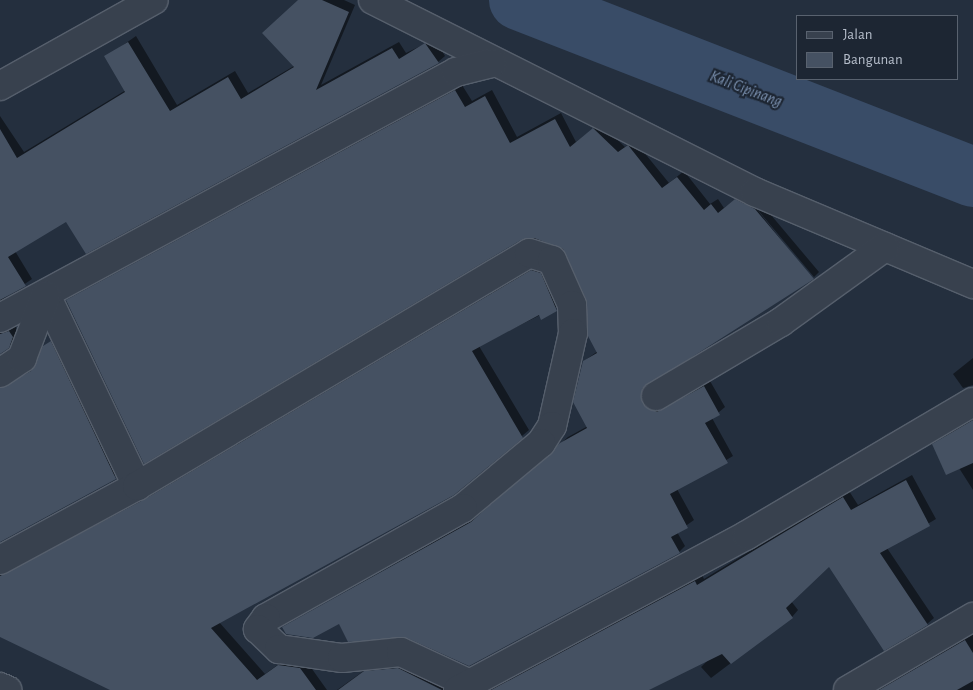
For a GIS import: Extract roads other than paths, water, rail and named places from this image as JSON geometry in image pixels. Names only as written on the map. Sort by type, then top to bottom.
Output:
[{"type":"street","points":[[0,86],[154,0]]},
{"type":"street","points":[[373,0],[492,63],[755,192],[973,284]]},
{"type":"street","points":[[0,318],[46,295],[227,192],[456,72],[492,63]]},
{"type":"street","points":[[656,396],[781,322],[885,247]]},
{"type":"street","points":[[0,560],[137,486],[529,252],[552,260],[572,305],[573,333],[552,426],[541,443],[463,508],[266,618],[258,629],[279,649],[342,658],[401,652],[464,687],[747,535],[973,402]]},
{"type":"street","points":[[0,373],[22,358],[46,295]]},
{"type":"street","points":[[46,295],[137,486]]},
{"type":"street","points":[[848,690],[973,617]]},
{"type":"street","points":[[0,687],[7,690]]},
{"type":"waterway","name":"Kali Cipinang","points":[[519,0],[973,177]]}]
